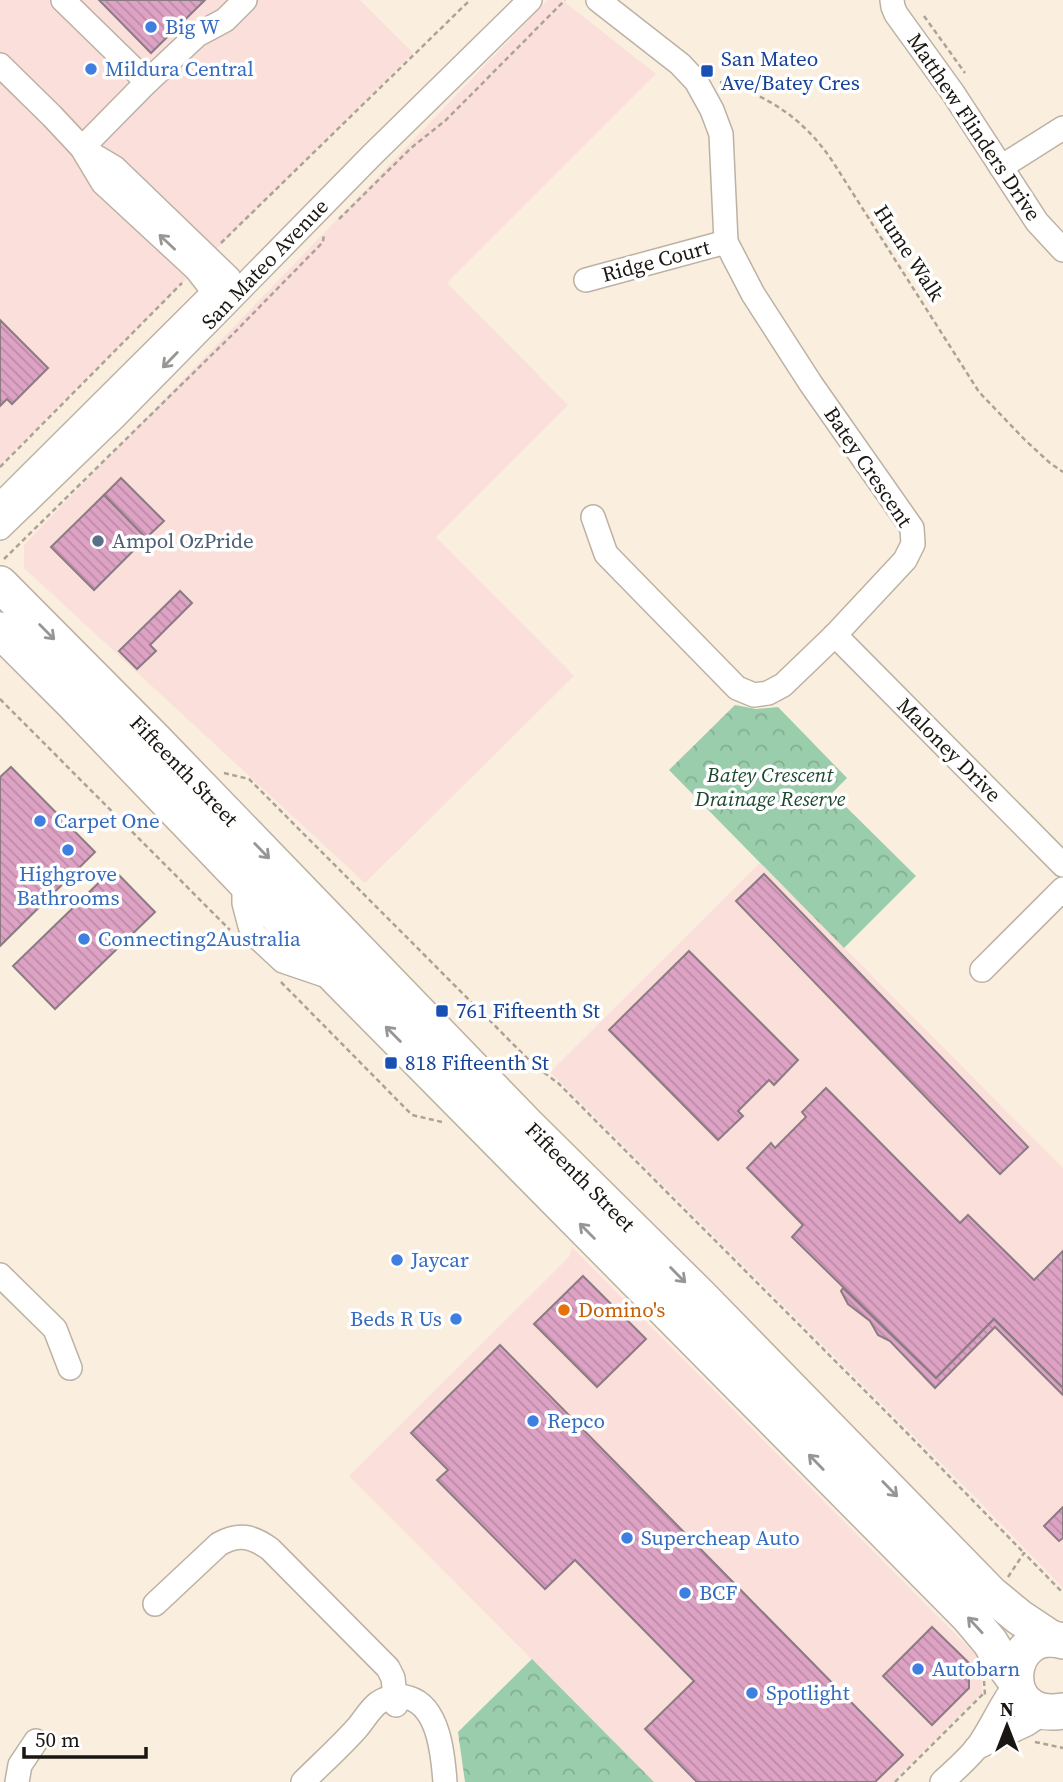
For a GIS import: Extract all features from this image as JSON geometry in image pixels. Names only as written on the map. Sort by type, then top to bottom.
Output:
[{"type":"highway","name":"Fifteenth Street","points":[[4,568],[155,740],[464,1060],[633,1254],[969,1617],[990,1642],[1004,1665],[999,1682],[1020,1694],[1026,1703],[1035,1709],[1056,1714]]},
{"type":"highway","name":"Fifteenth Street","points":[[0,630],[339,980],[633,1254],[863,1461],[991,1594],[1019,1617],[1059,1639]]},
{"type":"highway","points":[[129,763],[155,740]]},
{"type":"highway","points":[[999,1682],[1016,1668],[1020,1656],[1029,1647],[1040,1641],[1059,1639]]},
{"type":"street","points":[[63,0],[147,82]]},
{"type":"street","points":[[82,148],[197,35],[225,20],[245,0]]},
{"type":"street","name":"San Mateo Avenue","points":[[0,505],[510,0]]},
{"type":"street","name":"San Mateo Avenue","points":[[0,528],[530,0]]},
{"type":"street","name":"Batey Crescent","points":[[593,517],[606,554],[737,688],[754,695],[768,694],[783,685],[835,635],[905,560],[914,544],[912,528],[811,384],[753,294],[726,242],[721,134],[696,81],[680,64],[598,0]]},
{"type":"street","name":"Matthew Flinders Drive","points":[[892,0],[896,14],[932,61],[1037,222],[1063,250]]},
{"type":"street","points":[[0,65],[82,148],[103,183],[202,263],[222,285]]},
{"type":"street","points":[[1001,167],[1063,128]]},
{"type":"street","name":"Ridge Court","points":[[586,280],[726,242]]},
{"type":"street","name":"Maloney Drive","points":[[835,635],[1063,865]]},
{"type":"street","points":[[982,970],[1063,889]]},
{"type":"street","points":[[0,1275],[55,1329],[70,1368]]},
{"type":"street","points":[[155,1604],[219,1544],[229,1538],[250,1538],[270,1549],[388,1668],[393,1678],[396,1700]]},
{"type":"street","points":[[942,1782],[976,1748],[998,1712],[1004,1699],[999,1682]]},
{"type":"street","points":[[396,1700],[433,1724],[443,1755],[445,1782]]},
{"type":"street","points":[[303,1782],[358,1727],[396,1700]]},
{"type":"street","points":[[976,1748],[1027,1724],[1056,1714]]},
{"type":"street","points":[[17,1782],[20,1765],[36,1741]]},
{"type":"path","points":[[0,467],[202,263],[470,0]]},
{"type":"path","points":[[334,223],[411,148],[446,120],[565,0]]},
{"type":"path","name":"Hume Walk","points":[[718,82],[767,99],[817,140],[979,392],[1025,440],[1063,472]]},
{"type":"path","points":[[0,555],[4,568],[323,242],[324,233]]},
{"type":"path","points":[[0,699],[231,932]]},
{"type":"path","points":[[224,773],[249,779],[535,1066],[558,1083],[1024,1553]]},
{"type":"path","points":[[279,980],[412,1115],[444,1122]]},
{"type":"path","points":[[895,1782],[999,1682]]},
{"type":"shaded area","points":[[0,0],[360,0],[413,53],[0,465]]},
{"type":"shaded area","points":[[548,0],[562,0],[656,74],[447,283],[568,405],[436,537],[574,676],[365,883],[24,568],[24,545]]},
{"type":"shaded area","points":[[760,863],[1063,1168],[1063,1588],[550,1072]]},
{"type":"shaded area","points":[[572,1247],[982,1661],[982,1693],[893,1782],[654,1782],[349,1476],[569,1257]]},
{"type":"green space","name":"Batey Crescent Drainage Reserve","points":[[735,705],[756,709],[778,707],[847,778],[832,793],[916,876],[844,948],[669,770]]},
{"type":"green space","points":[[532,1659],[654,1782],[465,1782],[458,1732]]},
{"type":"building","name":"Big W","points":[[99,0],[205,0],[151,53]]},
{"type":"building","points":[[0,320],[48,368],[12,404],[7,399],[0,406]]},
{"type":"building","points":[[121,478],[164,521],[146,538],[104,495]]},
{"type":"building","points":[[104,495],[146,538],[94,590],[51,547]]},
{"type":"building","points":[[180,591],[192,603],[150,645],[156,651],[137,669],[119,651]]},
{"type":"building","points":[[11,767],[95,852],[0,946],[0,777]]},
{"type":"building","name":"Connecting2Australia","points":[[113,869],[155,912],[55,1009],[13,966]]},
{"type":"building","points":[[764,874],[1028,1147],[1000,1174],[736,901]]},
{"type":"building","points":[[689,951],[798,1060],[774,1085],[769,1080],[738,1111],[743,1116],[718,1140],[609,1030]]},
{"type":"building","points":[[826,1088],[960,1223],[968,1215],[1034,1280],[1063,1251],[1063,1388],[994,1319],[936,1378],[792,1237],[803,1225],[747,1168],[771,1143],[775,1148],[806,1117],[802,1112]]},
{"type":"building","points":[[583,1276],[646,1339],[597,1387],[534,1324]]},
{"type":"building","points":[[843,1288],[936,1378],[994,1319],[1063,1388],[1063,1395],[995,1327],[935,1388],[890,1341],[878,1335],[870,1321],[848,1304],[841,1291]]},
{"type":"building","points":[[500,1345],[903,1755],[875,1782],[697,1782],[645,1729],[694,1681],[575,1560],[545,1589],[437,1480],[448,1470],[411,1433]]},
{"type":"building","points":[[1063,1507],[1063,1538],[1059,1541],[1044,1526]]},
{"type":"building","points":[[932,1627],[969,1663],[969,1688],[932,1725],[883,1676]]},
{"type":"place","name":"Big W","points":[[151,27]]},
{"type":"place","name":"Mildura Central","points":[[91,69]]},
{"type":"place","name":"San Mateo Ave/Batey Cres","points":[[707,71]]},
{"type":"place","name":"Ampol OzPride","points":[[98,541]]},
{"type":"place","name":"Carpet One","points":[[40,821]]},
{"type":"place","name":"Highgrove Bathrooms","points":[[68,850]]},
{"type":"place","name":"Connecting2Australia","points":[[84,939]]},
{"type":"place","name":"761 Fifteenth St","points":[[442,1011]]},
{"type":"place","name":"818 Fifteenth St","points":[[391,1063]]},
{"type":"place","name":"Jaycar","points":[[397,1260]]},
{"type":"place","name":"Domino's","points":[[564,1310]]},
{"type":"place","name":"Beds R Us","points":[[456,1319]]},
{"type":"place","name":"Repco","points":[[533,1421]]},
{"type":"place","name":"Supercheap Auto","points":[[627,1538]]},
{"type":"place","name":"BCF","points":[[685,1593]]},
{"type":"place","name":"Autobarn","points":[[918,1669]]},
{"type":"place","name":"Spotlight","points":[[752,1693]]}]
